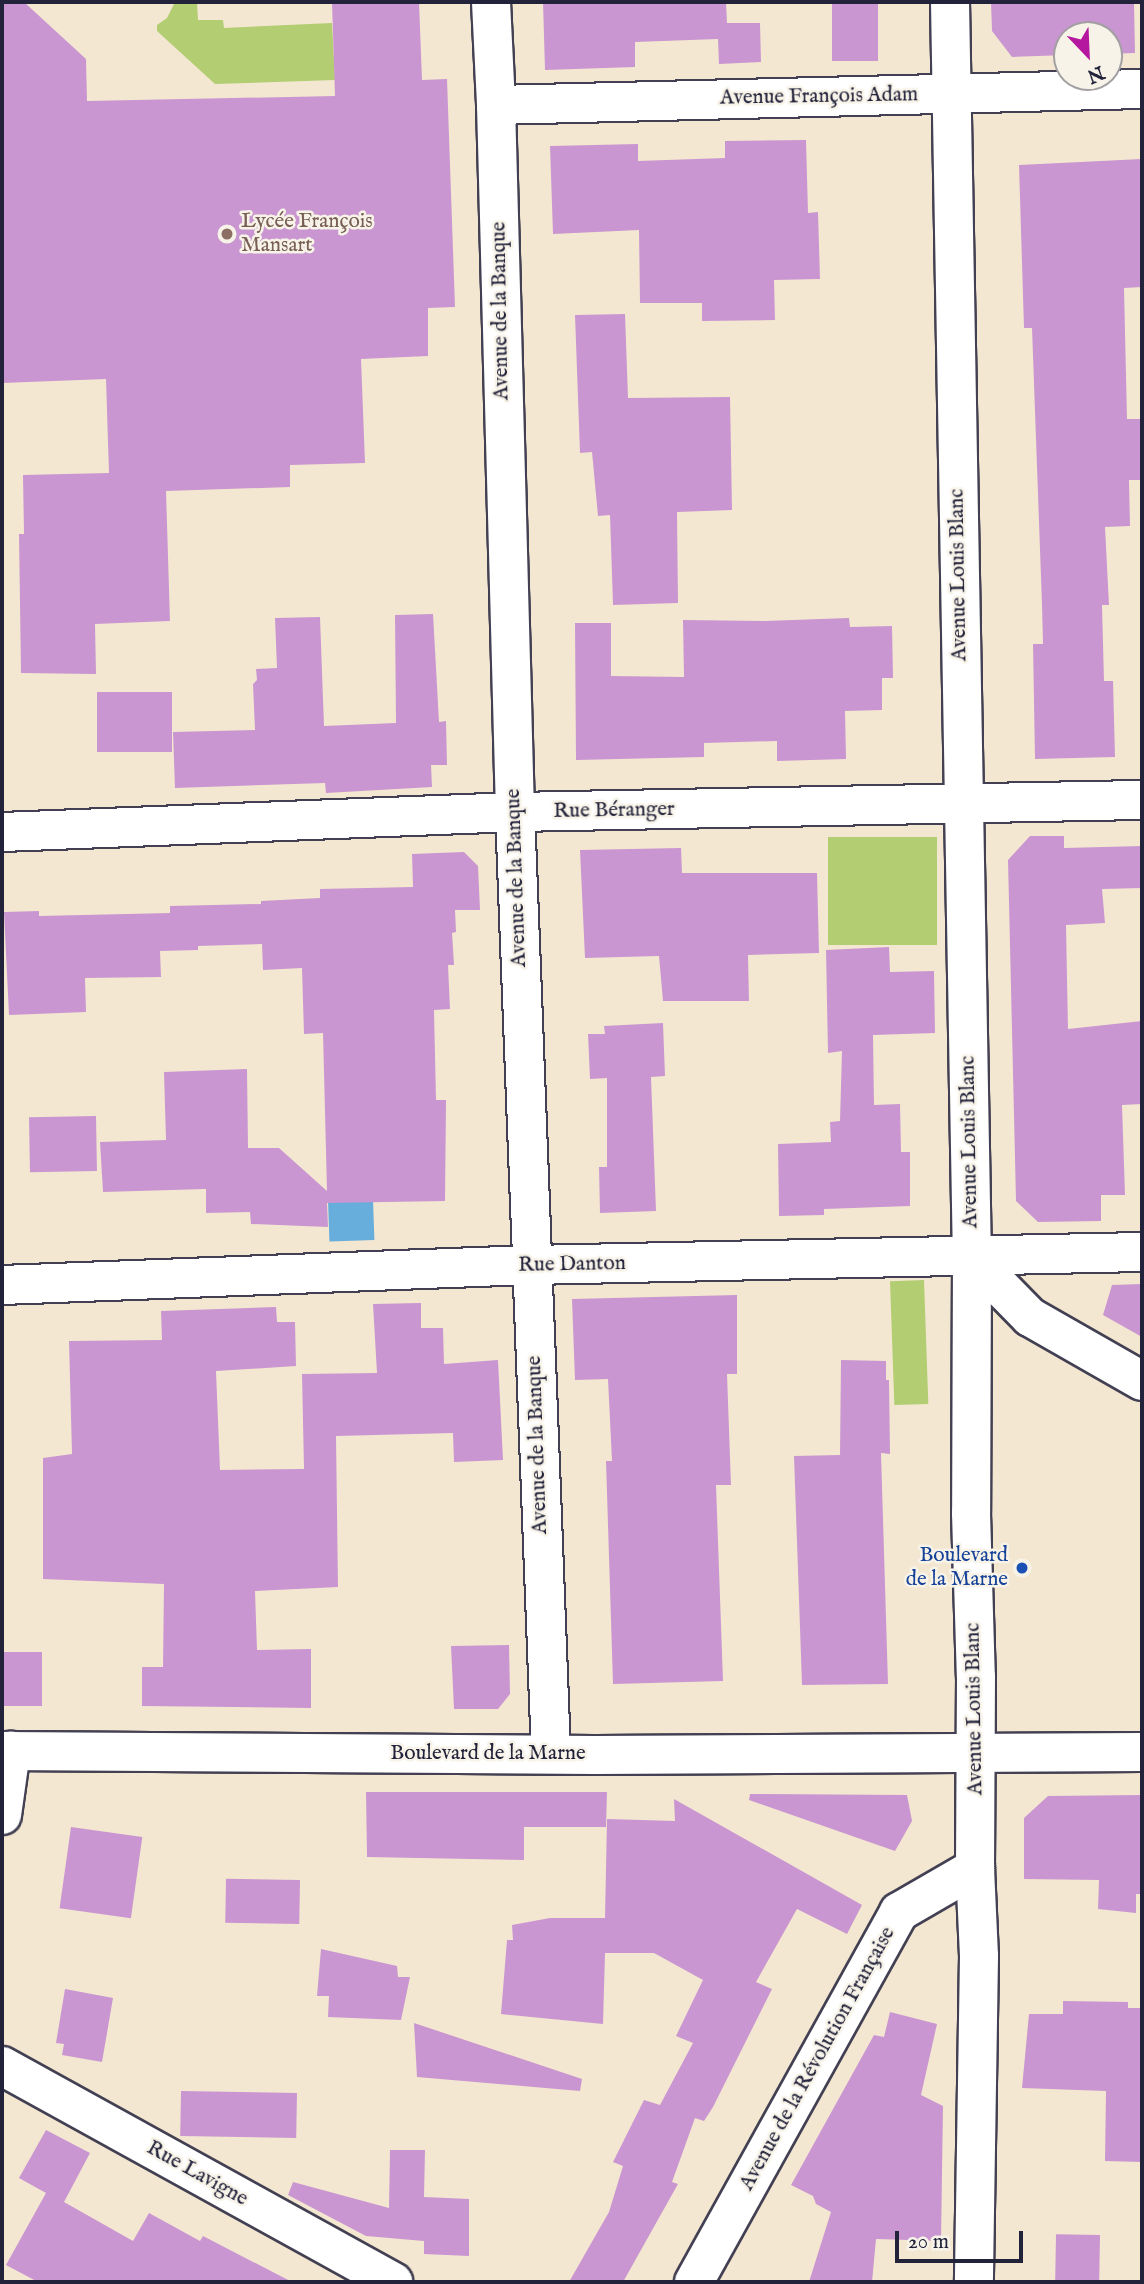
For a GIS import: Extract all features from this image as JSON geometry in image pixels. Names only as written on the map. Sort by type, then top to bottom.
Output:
[{"type":"street","name":"Avenue de la Banque","points":[[491,2],[514,812],[551,1754]]},
{"type":"street","name":"Avenue Louis Blanc","points":[[950,2],[972,1258],[971,1513],[976,1752],[975,1868],[979,1956],[974,2282]]},
{"type":"street","name":"Avenue François Adam","points":[[496,105],[1142,89]]},
{"type":"street","name":"Rue Béranger","points":[[2,832],[514,812],[1142,800]]},
{"type":"street","name":"Rue Danton","points":[[2,1285],[531,1265],[972,1258],[1142,1252]]},
{"type":"street","points":[[972,1258],[1030,1317],[1142,1381]]},
{"type":"street","points":[[2,1815],[7,1751]]},
{"type":"street","name":"Boulevard de la Marne","points":[[7,1751],[551,1754],[1142,1752]]},
{"type":"street","name":"Avenue de la Révolution Française","points":[[694,2282],[899,1912],[975,1868]]},
{"type":"street","name":"Rue Lavigne","points":[[2,2066],[393,2282]]},
{"type":"green space","points":[[175,2],[197,2],[198,20],[223,20],[224,28],[332,23],[335,80],[215,84],[157,31],[157,25],[167,18]]},
{"type":"green space","points":[[828,837],[937,837],[937,945],[828,945]]},
{"type":"green space","points":[[924,1280],[928,1404],[894,1405],[890,1281]]},
{"type":"water","points":[[372,1171],[374,1240],[329,1242],[327,1173]]},
{"type":"building","name":"Lycée François Mansart","points":[[2,2],[24,2],[86,59],[87,101],[335,96],[332,2],[419,2],[422,80],[447,79],[455,307],[428,308],[428,356],[361,359],[365,463],[290,465],[290,487],[166,491],[170,621],[95,624],[96,674],[21,673],[19,534],[24,534],[23,475],[109,473],[106,379],[2,383]]},
{"type":"building","points":[[543,2],[726,2],[727,23],[760,23],[761,62],[719,64],[718,39],[635,42],[635,67],[545,70]]},
{"type":"building","points":[[832,2],[878,2],[878,61],[832,61]]},
{"type":"building","points":[[991,2],[1134,2],[1135,53],[1123,53],[1123,21],[1053,21],[1053,56],[1012,57],[992,31]]},
{"type":"building","points":[[806,140],[808,213],[818,212],[820,279],[774,280],[775,320],[702,321],[702,303],[640,303],[639,230],[553,234],[550,146],[638,144],[638,161],[725,158],[725,141]]},
{"type":"building","points":[[1142,159],[1142,287],[1124,288],[1127,419],[1142,419],[1142,480],[1129,480],[1130,526],[1105,527],[1109,605],[1102,605],[1104,681],[1113,681],[1115,757],[1035,759],[1033,644],[1043,644],[1042,605],[1032,328],[1024,328],[1019,165]]},
{"type":"building","points":[[625,314],[628,398],[730,397],[732,510],[677,512],[678,603],[613,605],[610,515],[598,516],[592,452],[580,453],[575,315]]},
{"type":"building","points":[[433,614],[439,722],[446,721],[447,765],[431,765],[432,787],[326,793],[325,783],[175,788],[173,732],[255,730],[253,684],[257,680],[256,669],[277,668],[275,618],[320,617],[324,726],[396,723],[395,615]]},
{"type":"building","points":[[849,618],[850,627],[892,626],[893,678],[882,678],[882,710],[845,711],[846,759],[777,761],[777,741],[704,743],[704,757],[576,760],[575,623],[611,623],[611,676],[684,677],[683,620]]},
{"type":"building","points":[[97,692],[172,692],[172,752],[97,752]]},
{"type":"building","points":[[1030,836],[1064,836],[1064,848],[1142,846],[1142,888],[1102,889],[1105,923],[1066,925],[1068,1029],[1142,1021],[1142,1104],[1122,1105],[1125,1195],[1101,1195],[1101,1221],[1038,1222],[1016,1201],[1008,860]]},
{"type":"building","points":[[681,848],[682,873],[817,873],[819,953],[748,955],[749,1001],[663,1001],[659,956],[585,958],[580,850]]},
{"type":"building","points":[[464,852],[478,866],[480,910],[455,910],[456,932],[452,933],[454,965],[448,965],[450,1009],[434,1010],[436,1100],[446,1100],[445,1201],[327,1203],[328,1227],[251,1224],[250,1212],[206,1213],[206,1189],[103,1192],[100,1142],[166,1140],[164,1072],[247,1069],[248,1148],[279,1148],[327,1191],[323,1033],[304,1034],[302,968],[263,970],[262,944],[198,946],[198,950],[160,951],[161,977],[85,978],[86,1012],[9,1015],[4,912],[39,911],[39,916],[170,913],[170,906],[261,904],[261,901],[320,898],[320,889],[413,887],[412,854]]},
{"type":"building","points":[[889,947],[890,972],[934,971],[935,1033],[873,1035],[874,1105],[900,1104],[901,1152],[910,1152],[910,1206],[824,1209],[824,1215],[779,1216],[778,1144],[831,1142],[830,1122],[840,1121],[842,1051],[828,1053],[826,950]]},
{"type":"building","points":[[663,1023],[665,1076],[651,1077],[656,1211],[600,1213],[599,1167],[607,1167],[607,1078],[590,1079],[588,1034],[605,1034],[604,1026]]},
{"type":"building","points":[[96,1116],[97,1171],[30,1172],[29,1117]]},
{"type":"building","points":[[1142,1284],[1142,1337],[1103,1315],[1112,1285]]},
{"type":"building","points":[[737,1295],[737,1374],[727,1374],[731,1485],[716,1485],[723,1681],[613,1684],[606,1461],[612,1461],[608,1379],[575,1380],[572,1299]]},
{"type":"building","points":[[421,1303],[421,1328],[443,1328],[444,1364],[498,1360],[503,1460],[454,1462],[453,1433],[336,1436],[338,1587],[255,1591],[257,1650],[311,1649],[311,1708],[142,1706],[142,1667],[163,1667],[164,1584],[43,1579],[43,1458],[72,1454],[69,1341],[162,1340],[161,1311],[276,1307],[277,1322],[295,1322],[296,1366],[216,1371],[220,1470],[304,1469],[302,1374],[377,1373],[373,1304]]},
{"type":"building","points":[[841,1360],[886,1361],[886,1380],[889,1380],[890,1454],[881,1453],[888,1684],[802,1685],[794,1456],[840,1455]]},
{"type":"building","points":[[509,1645],[510,1694],[498,1709],[454,1709],[451,1646]]},
{"type":"building","points":[[2,1652],[42,1652],[42,1706],[2,1706]]},
{"type":"building","points":[[366,1792],[607,1792],[606,1827],[524,1827],[524,1860],[367,1857]]},
{"type":"building","points":[[750,1794],[907,1795],[912,1821],[895,1851],[749,1800]]},
{"type":"building","points":[[1142,1795],[1142,1894],[1136,1894],[1136,1913],[1098,1909],[1099,1880],[1024,1879],[1024,1818],[1048,1796]]},
{"type":"building","points":[[674,1799],[862,1905],[847,1934],[797,1909],[756,1982],[772,1989],[713,2107],[704,2121],[695,2118],[672,2182],[678,2184],[623,2282],[569,2282],[609,2212],[623,2166],[613,2162],[644,2100],[660,2105],[693,2043],[676,2036],[703,1980],[654,1953],[605,1953],[603,2024],[501,2014],[507,1940],[513,1940],[512,1925],[550,1918],[605,1918],[607,1819],[675,1821]]},
{"type":"building","points":[[71,1827],[142,1837],[131,1918],[60,1908]]},
{"type":"building","points":[[226,1879],[300,1880],[299,1924],[225,1923]]},
{"type":"building","points":[[321,1949],[397,1966],[398,1977],[410,1977],[401,2020],[328,2017],[329,1996],[317,1996]]},
{"type":"building","points":[[65,1989],[113,1998],[102,2062],[62,2055],[64,2044],[56,2043]]},
{"type":"building","points":[[1063,2001],[1128,2002],[1128,2008],[1142,2008],[1142,2162],[1105,2161],[1106,2091],[1022,2088],[1029,2014],[1063,2014]]},
{"type":"building","points":[[890,2012],[937,2024],[921,2095],[943,2106],[941,2241],[876,2239],[872,2282],[809,2282],[831,2212],[816,2204],[813,2196],[791,2185],[874,2035],[884,2037]]},
{"type":"building","points":[[414,2023],[582,2079],[580,2091],[417,2077]]},
{"type":"building","points":[[181,2091],[297,2093],[296,2138],[180,2136]]},
{"type":"building","points":[[46,2130],[90,2153],[64,2202],[133,2241],[149,2213],[200,2241],[203,2236],[292,2282],[38,2282],[6,2265],[46,2193],[19,2178]]},
{"type":"building","points":[[390,2150],[425,2150],[424,2197],[469,2199],[469,2256],[424,2254],[424,2241],[366,2236],[288,2195],[293,2182],[389,2208]]},
{"type":"building","points":[[1056,2234],[1100,2235],[1099,2282],[1055,2281]]},
{"type":"place","name":"Lycée François Mansart","points":[[227,234]]},
{"type":"place","name":"Boulevard de la Marne","points":[[1022,1568]]}]
